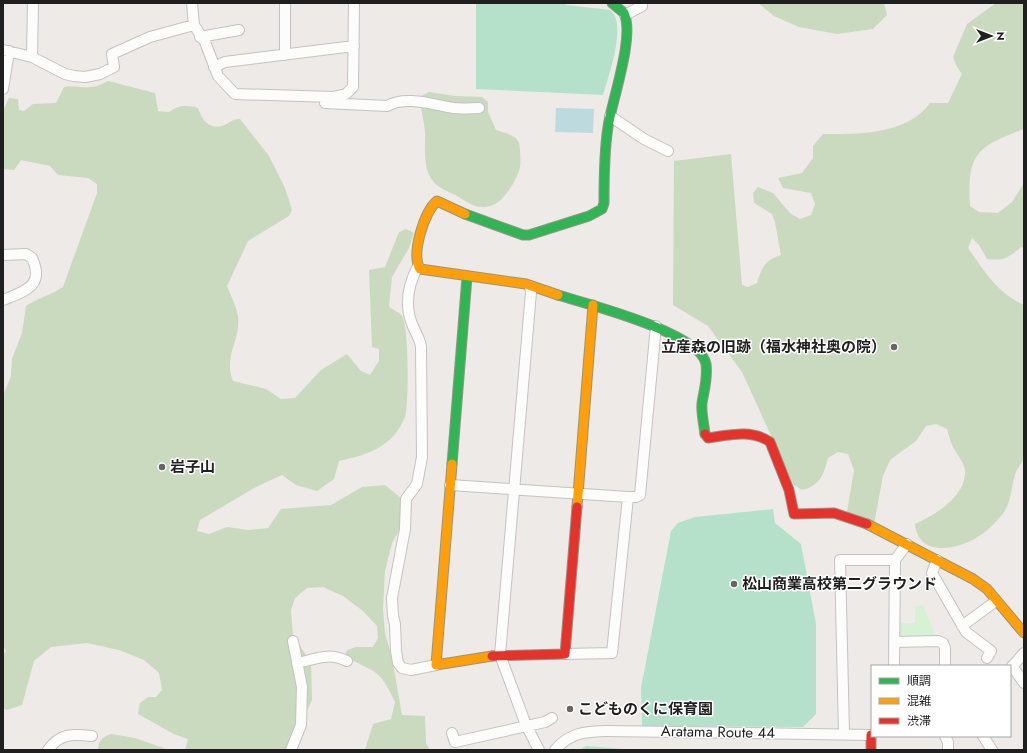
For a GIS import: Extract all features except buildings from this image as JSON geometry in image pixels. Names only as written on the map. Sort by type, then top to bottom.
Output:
[{"type":"street","points":[[32,57],[33,3]]},
{"type":"street","points":[[192,3],[194,25],[204,42],[218,76],[235,94],[312,96],[340,96],[354,87],[354,3]]},
{"type":"street","points":[[285,55],[286,3]]},
{"type":"street","points":[[612,3],[620,8],[625,15],[624,52],[610,116],[604,157],[604,203],[602,209],[597,213],[530,235],[523,235],[469,216],[443,203],[437,202],[429,208],[426,217],[416,259],[418,266],[420,269],[467,277],[526,284],[656,326],[681,338],[704,358],[706,364],[706,382],[702,405],[705,436],[708,438],[757,434],[765,437],[770,442],[789,490],[794,514],[834,513],[873,526],[973,579],[987,590],[1024,634]]},
{"type":"street","points":[[625,15],[642,6],[642,3]]},
{"type":"street","points":[[3,88],[6,51],[32,57],[65,74],[85,77],[100,74],[114,67],[112,54],[150,37],[194,25]]},
{"type":"street","points":[[200,37],[239,30]]},
{"type":"street","points":[[214,67],[225,62],[354,46]]},
{"type":"street","points":[[312,96],[316,101],[321,102],[387,106],[393,102],[406,102],[431,103],[456,108],[479,108]]},
{"type":"street","points":[[610,116],[644,139],[668,151]]},
{"type":"street","points":[[3,255],[26,254],[32,258],[37,273],[31,286],[3,300]]},
{"type":"street","points":[[418,266],[410,287],[407,304],[408,312],[419,336],[421,348],[422,457],[417,484],[406,499],[405,529],[392,598],[396,651],[398,663],[402,668],[411,670],[500,655],[612,653],[628,497]]},
{"type":"street","points":[[436,665],[467,277]]},
{"type":"street","points":[[530,286],[531,292],[500,655],[526,726],[539,750]]},
{"type":"street","points":[[565,654],[593,305]]},
{"type":"street","points":[[450,485],[514,488],[628,497],[636,497],[640,495],[656,326]]},
{"type":"street","points":[[894,665],[895,560],[907,544]]},
{"type":"street","points":[[844,734],[840,560],[895,560]]},
{"type":"street","points":[[937,560],[932,573],[966,632],[991,651],[988,658]]},
{"type":"street","points":[[962,626],[996,601]]},
{"type":"street","points":[[291,750],[301,725],[302,687],[293,641]]},
{"type":"street","points":[[894,642],[938,641],[943,643],[945,648],[945,665]]},
{"type":"street","points":[[1024,653],[1011,667],[1024,683]]},
{"type":"street","points":[[297,662],[323,656],[333,656],[347,661]]},
{"type":"street","points":[[452,733],[455,742],[546,722],[552,718]]},
{"type":"street","name":"Aratama Route 44","points":[[555,750],[564,740],[585,732],[607,731],[871,735],[871,750]]},
{"type":"street","points":[[48,750],[58,738],[66,734],[92,736]]},
{"type":"street","points":[[946,737],[948,742],[948,750]]},
{"type":"street","points":[[984,737],[992,750]]},
{"type":"green space","points":[[476,3],[562,3],[567,5],[610,10],[615,17],[617,38],[612,64],[603,95],[476,89]]},
{"type":"green space","points":[[758,3],[884,3],[887,15],[873,29],[837,34],[799,27],[774,16]]},
{"type":"green space","points":[[996,3],[1024,3],[1024,129],[995,141],[978,155],[973,164],[970,175],[970,206],[979,212],[998,213],[1012,202],[1024,183],[1024,248],[1021,247],[1006,258],[998,260],[987,259],[979,245],[972,238],[968,248],[992,281],[1007,295],[1024,305],[1024,459],[1017,469],[1005,511],[990,528],[976,538],[958,546],[939,548],[930,546],[923,542],[918,535],[915,524],[938,511],[953,498],[963,483],[965,470],[963,463],[952,445],[947,429],[936,424],[926,426],[916,441],[890,460],[883,476],[874,524],[847,512],[854,470],[848,454],[838,452],[828,458],[823,474],[813,486],[802,490],[793,484],[742,372],[708,326],[673,305],[674,161],[731,154],[742,285],[748,287],[757,283],[765,265],[771,259],[781,255],[775,222],[772,214],[754,203],[753,193],[758,187],[773,193],[790,213],[800,219],[811,215],[815,204],[811,193],[783,188],[778,178],[802,173],[813,158],[813,146],[823,134],[867,133],[896,127],[920,114],[930,103],[948,103],[962,74],[953,57],[967,24]]},
{"type":"green space","points":[[108,81],[155,93],[158,111],[169,112],[183,106],[198,108],[201,116],[209,125],[217,127],[240,119],[269,156],[285,188],[292,210],[289,216],[248,241],[227,286],[238,316],[237,333],[230,364],[230,372],[233,381],[266,389],[281,399],[295,398],[321,370],[347,354],[361,371],[370,375],[379,361],[379,349],[372,347],[369,270],[385,267],[399,232],[406,229],[414,233],[409,248],[392,277],[389,307],[402,316],[406,334],[407,349],[408,382],[405,417],[396,433],[384,444],[370,452],[339,461],[334,479],[317,491],[296,485],[282,475],[256,487],[200,520],[197,531],[209,534],[227,527],[249,530],[268,528],[281,509],[331,505],[362,487],[385,485],[401,498],[402,525],[392,543],[385,571],[383,609],[385,633],[392,658],[402,715],[425,716],[426,743],[430,750],[365,750],[373,724],[391,719],[395,702],[387,686],[376,673],[345,656],[347,650],[356,647],[373,647],[378,638],[377,626],[363,611],[343,596],[323,587],[307,588],[295,598],[291,610],[293,635],[311,663],[312,700],[289,750],[185,750],[188,739],[174,734],[138,714],[140,703],[148,697],[156,697],[162,690],[159,673],[144,660],[119,650],[87,643],[51,647],[34,661],[22,705],[7,710],[3,708],[3,656],[6,651],[3,646],[3,396],[11,376],[12,359],[22,333],[26,306],[63,287],[97,193],[97,184],[88,178],[58,175],[50,166],[21,160],[14,170],[3,169],[3,111],[9,98],[18,99],[19,110],[24,111],[33,104],[56,103],[64,87],[91,87]]},
{"type":"green space","points":[[429,92],[455,96],[482,97],[488,102],[488,112],[496,130],[509,134],[517,140],[520,155],[519,172],[510,189],[497,203],[484,207],[476,206],[441,188],[429,175],[425,154],[425,132],[421,96]]},
{"type":"green space","name":"松山商業高校第二グラウンド","points":[[773,509],[775,523],[801,544],[816,624],[816,714],[803,727],[642,726],[641,688],[671,531],[678,523],[695,517]]},
{"type":"green space","points":[[923,605],[936,637],[896,638],[897,623],[915,623],[915,607]]},
{"type":"green space","points":[[111,734],[135,738],[169,750],[98,750],[101,740],[105,736]]},
{"type":"green space","points":[[586,746],[636,750],[579,750]]},
{"type":"water","points":[[556,108],[594,109],[593,133],[555,132]]},
{"type":"traffic: fast","points":[[465,214],[523,235],[529,235],[589,216],[602,209],[604,203],[605,155],[608,127],[622,69],[627,37],[627,24],[624,13],[612,3]]},
{"type":"traffic: fast","points":[[452,464],[467,277]]},
{"type":"traffic: fast","points":[[558,295],[641,321],[685,341],[699,353],[706,364],[706,379],[702,403],[705,434]]},
{"type":"traffic: slow","points":[[465,214],[437,201],[432,206],[424,223],[418,244],[417,254],[420,269],[526,284],[558,295]]},
{"type":"traffic: slow","points":[[577,507],[593,305]]},
{"type":"traffic: slow","points":[[452,464],[436,665],[492,656]]},
{"type":"traffic: slow","points":[[867,524],[973,579],[987,589],[1024,633]]},
{"type":"traffic: jam","points":[[705,434],[708,438],[748,434],[756,435],[770,442],[789,490],[794,514],[834,513],[867,524]]},
{"type":"traffic: jam","points":[[492,656],[565,654],[577,507]]},
{"type":"traffic: jam","points":[[871,735],[871,750]]},
{"type":"place","name":"立産森の旧跡（福水神社奥の院）","points":[[894,347]]},
{"type":"place","name":"岩子山","points":[[162,467]]},
{"type":"place","name":"松山商業高校第二グラウンド","points":[[734,584]]},
{"type":"place","name":"こどものくに保育園","points":[[570,709]]}]
